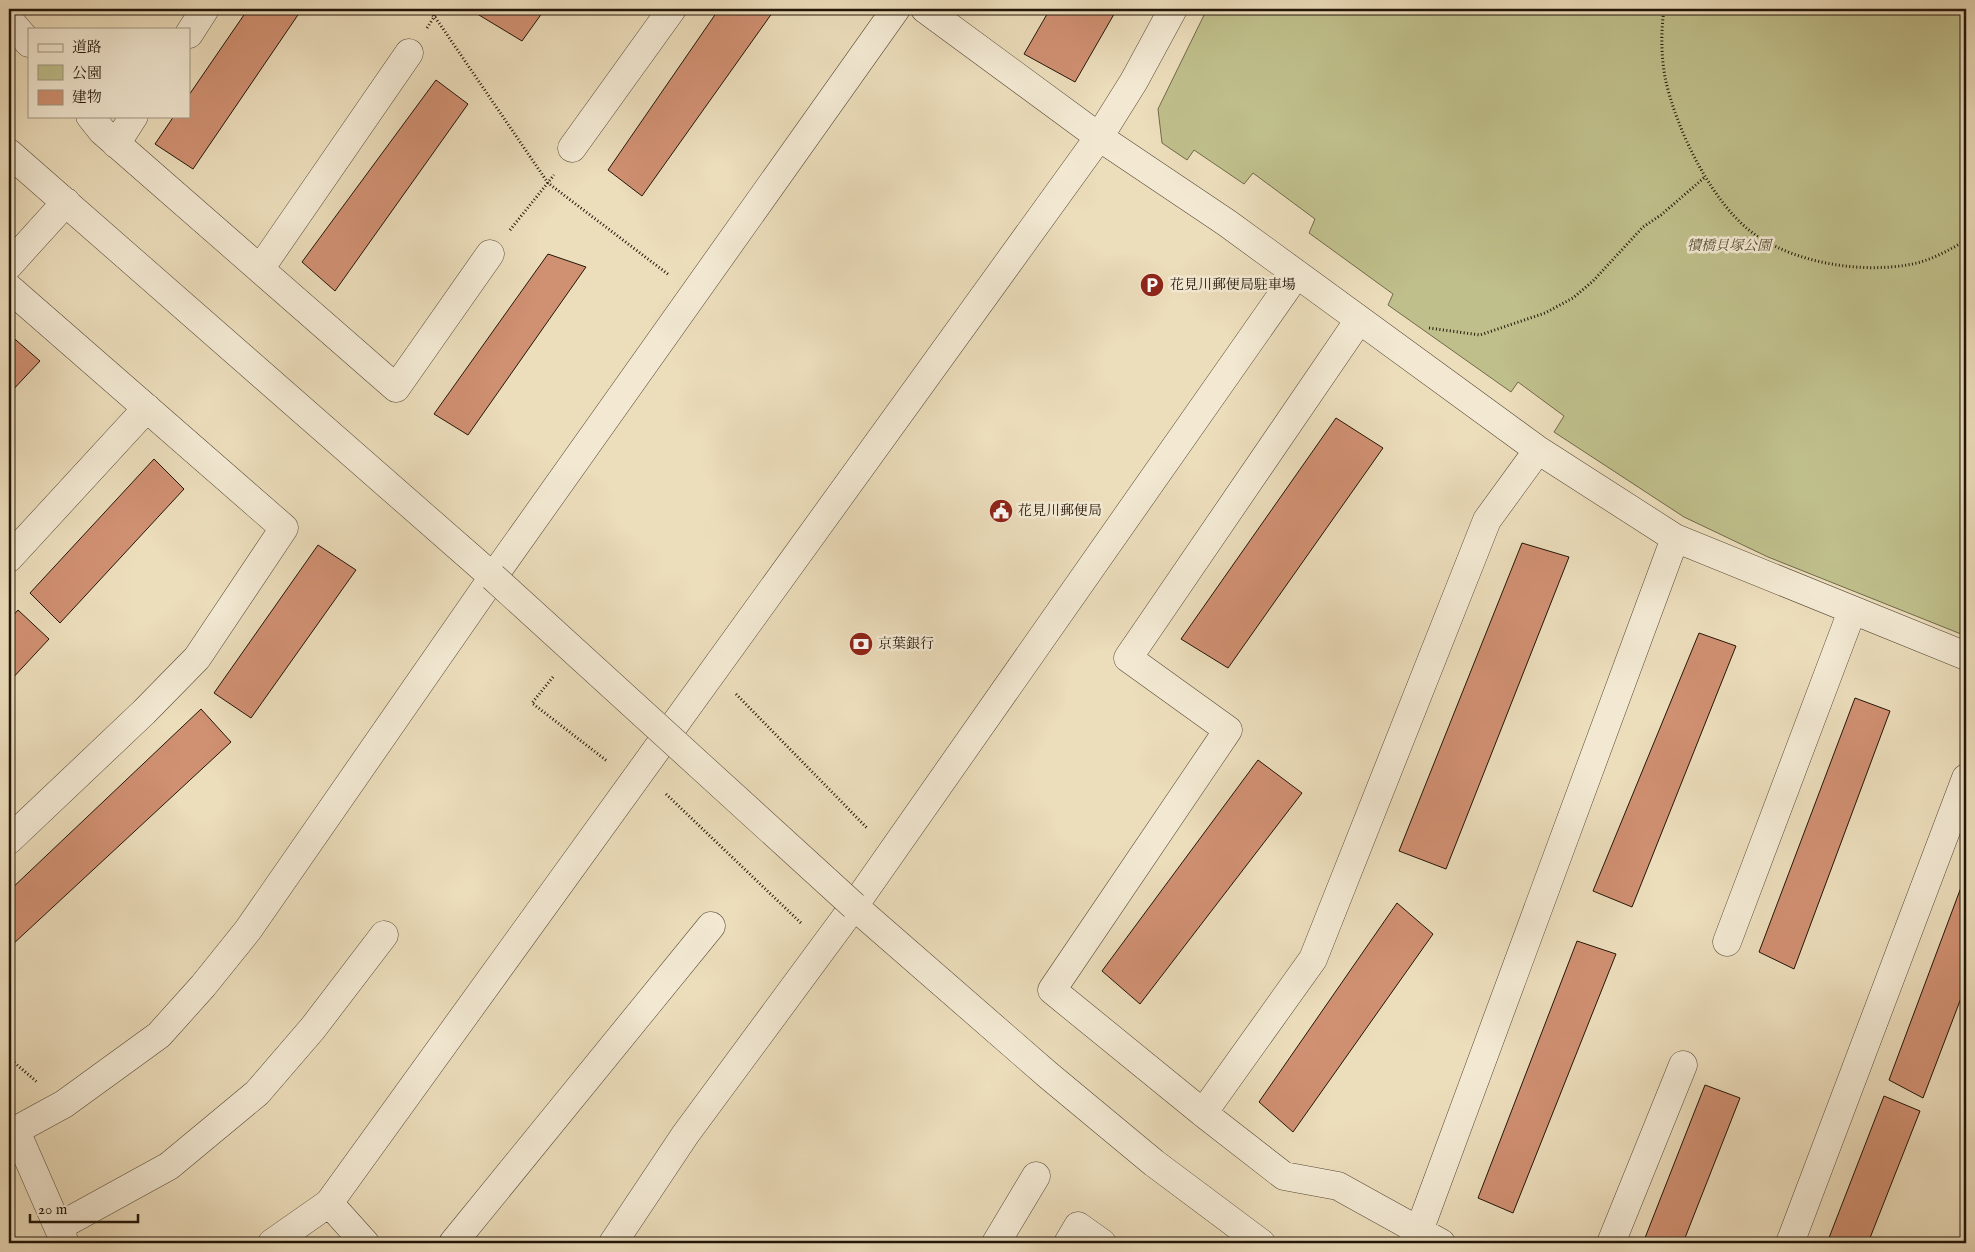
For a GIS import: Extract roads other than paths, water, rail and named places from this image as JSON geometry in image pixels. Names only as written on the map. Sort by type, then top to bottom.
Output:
[{"type":"street","points":[[190,33],[206,9]]},
{"type":"street","points":[[572,148],[672,9]]},
{"type":"street","points":[[384,934],[313,1028],[258,1093],[169,1166],[61,1235],[12,1133],[64,1104],[159,1035],[203,986],[248,930],[494,577],[896,9]]},
{"type":"street","points":[[925,9],[1099,137],[1227,224],[1538,450],[1675,538],[1966,656]]},
{"type":"street","points":[[272,1243],[329,1203],[1099,137],[1134,81],[1173,9]]},
{"type":"street","points":[[9,20],[28,42]]},
{"type":"street","points":[[260,269],[409,53]]},
{"type":"street","points":[[92,118],[116,144],[396,388],[490,254]]},
{"type":"street","points":[[116,144],[133,118]]},
{"type":"street","points":[[9,153],[494,577],[854,906],[1048,1075],[1154,1163],[1261,1243]]},
{"type":"street","points":[[9,265],[66,202]]},
{"type":"street","points":[[613,1243],[685,1135],[854,906],[1296,275]]},
{"type":"street","points":[[9,288],[284,528],[197,658],[144,712],[9,840]]},
{"type":"street","points":[[1359,320],[1128,658],[1228,730],[1052,990],[1203,1113],[1284,1176],[1338,1186],[1424,1239],[1675,538]]},
{"type":"street","points":[[9,558],[147,408]]},
{"type":"street","points":[[1203,1113],[1312,959],[1487,520],[1538,450]]},
{"type":"street","points":[[1727,942],[1852,611]]},
{"type":"street","points":[[1790,1243],[1966,778]]},
{"type":"street","points":[[454,1243],[711,926]]},
{"type":"street","points":[[1611,1243],[1683,1065]]},
{"type":"street","points":[[996,1243],[1036,1176]]},
{"type":"street","points":[[329,1203],[365,1243]]},
{"type":"street","points":[[1068,1243],[1078,1226],[1102,1243]]},
{"type":"place","name":"花見川郵便局駐車場","points":[[1152,285]]},
{"type":"place","name":"花見川郵便局","points":[[1001,511]]},
{"type":"place","name":"京葉銀行","points":[[861,644]]},
{"type":"park label","name":"犢橋貝塚公園","points":[[1729,246]]}]
